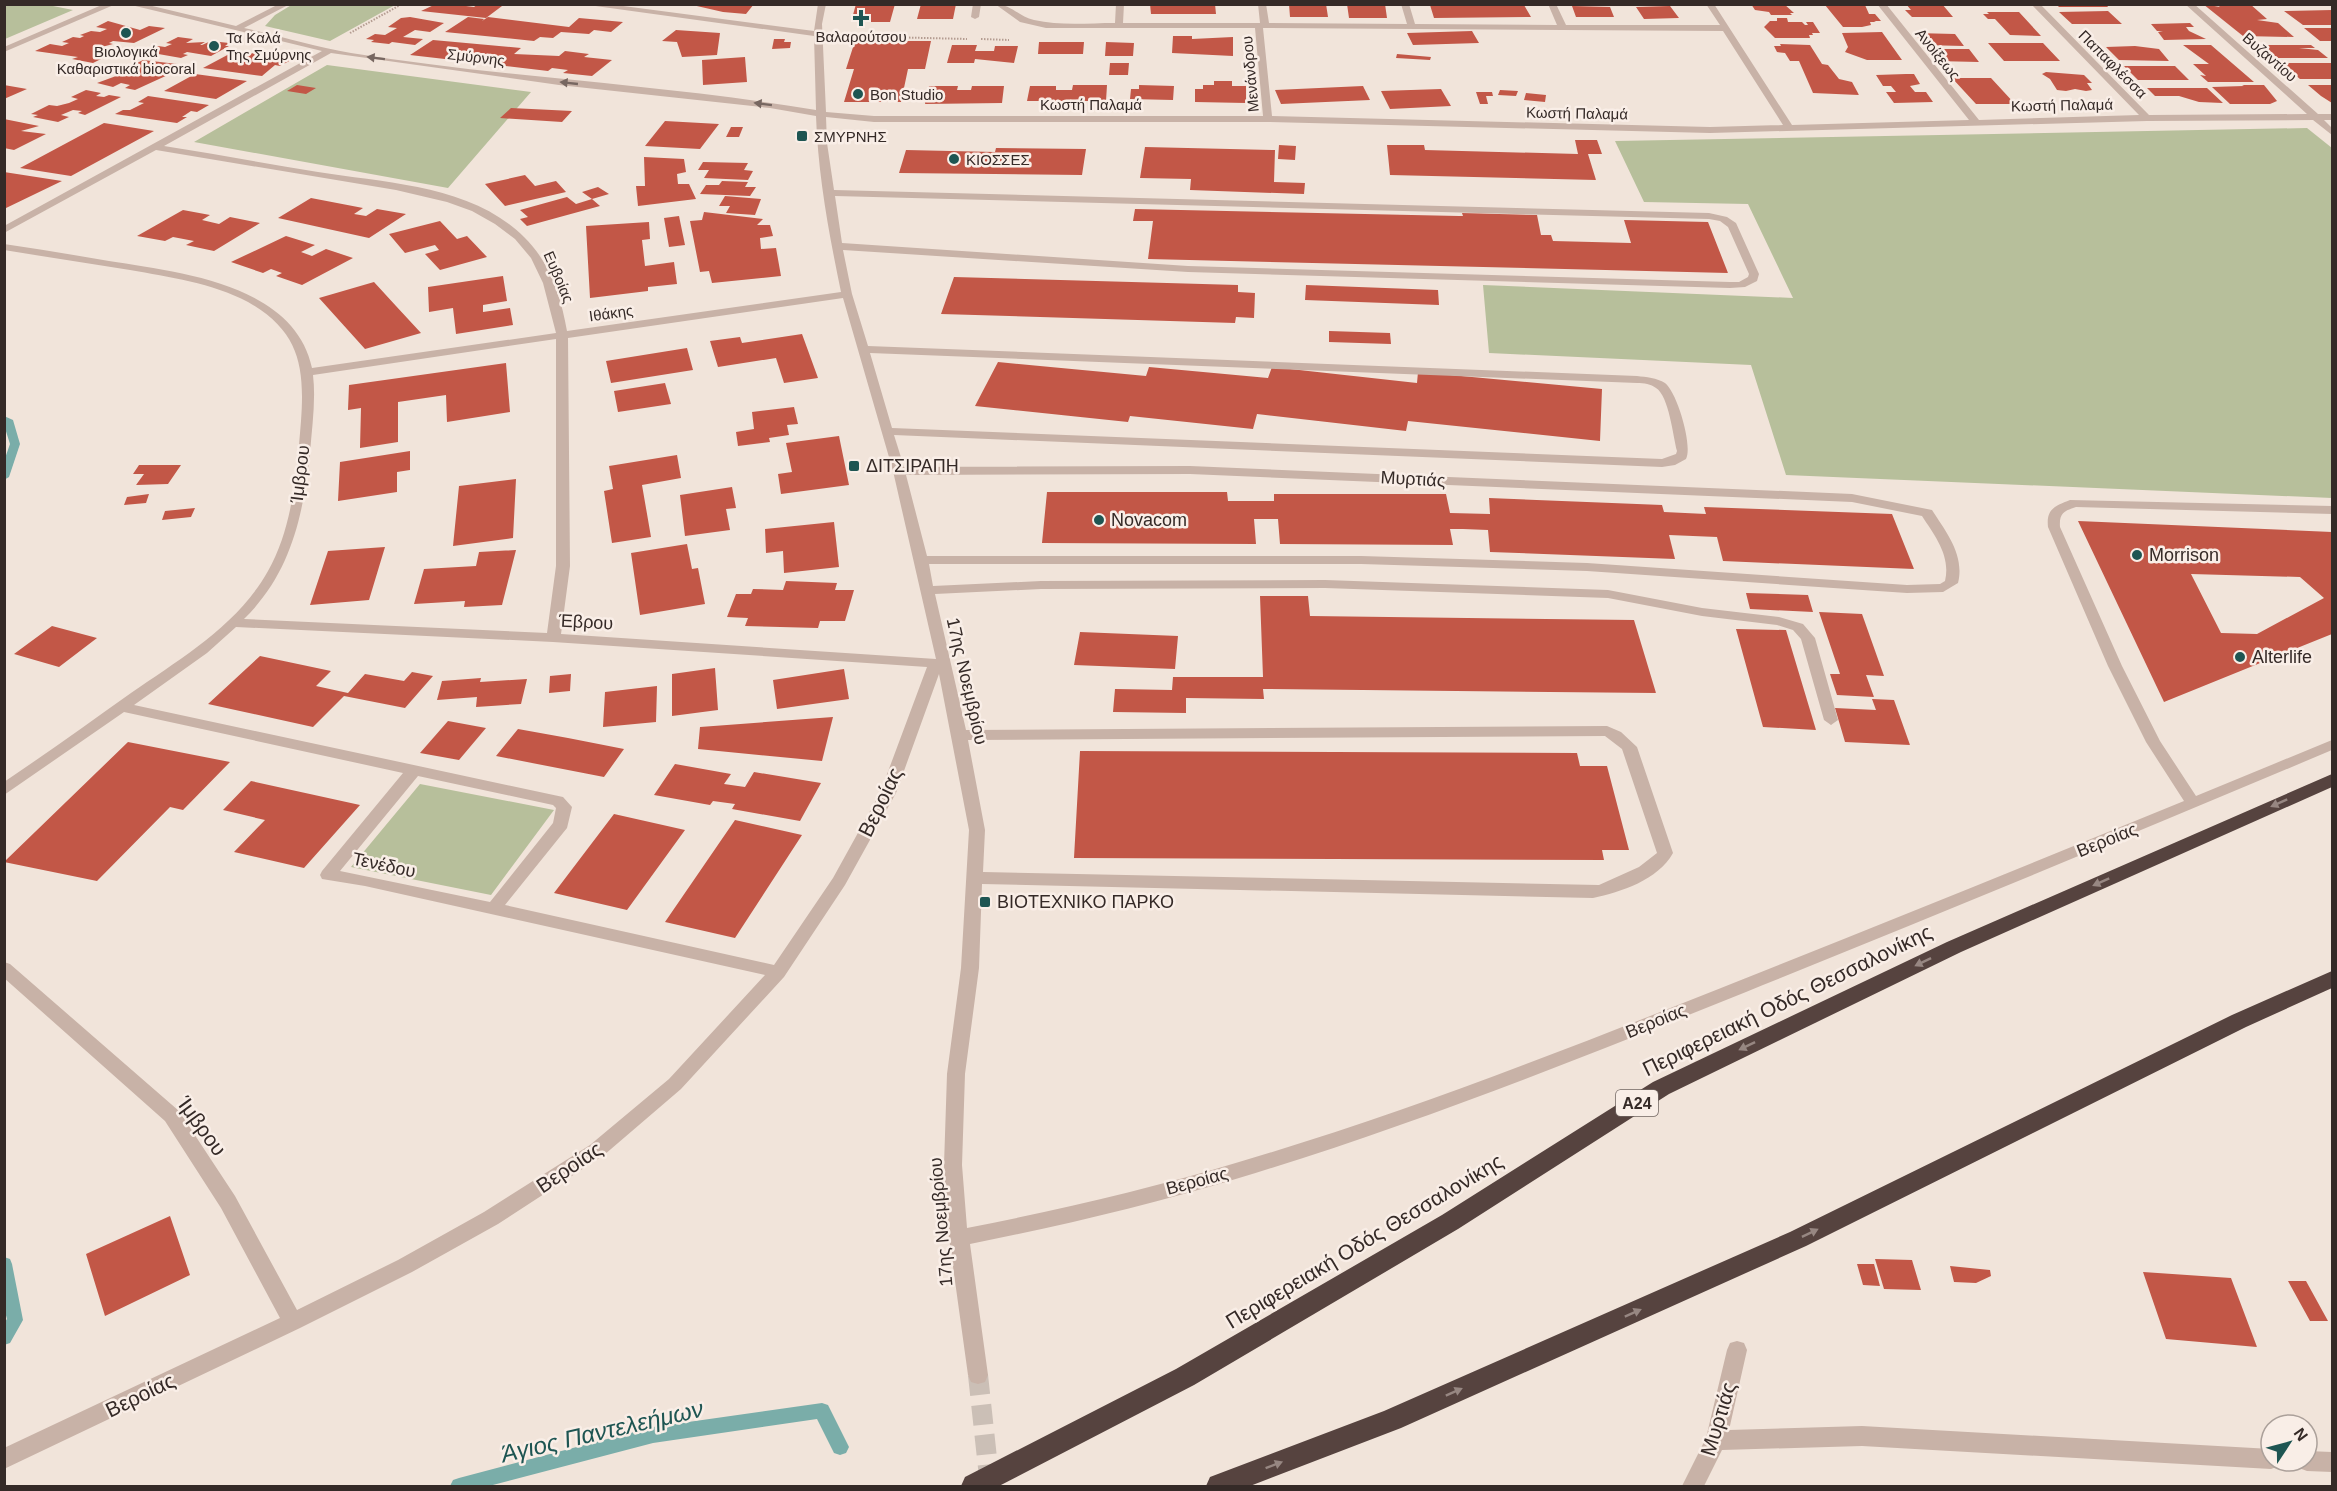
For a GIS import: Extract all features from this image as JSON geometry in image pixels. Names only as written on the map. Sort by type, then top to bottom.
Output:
[{"type":"highway","name":"Περιφερειακή Οδός Θεσσαλονίκης","points":[[974,1486],[1185,1377],[1450,1222],[1661,1088],[1954,947],[2332,780]]},
{"type":"highway","points":[[1219,1486],[1392,1420],[1798,1239],[2239,1021],[2332,979]]},
{"type":"street","points":[[4,50],[112,4]]},
{"type":"street","name":"Σμύρνης","points":[[131,4],[326,49],[559,82],[770,105],[821,114]]},
{"type":"street","points":[[236,29],[286,4]]},
{"type":"street","points":[[585,4],[818,34]]},
{"type":"street","name":"17ης Νοεμβρίου","points":[[822,4],[818,34],[821,114],[837,246],[847,294],[899,471],[921,560],[960,735],[977,830],[977,878],[970,968],[956,1074],[953,1165],[959,1238],[978,1375]]},
{"type":"street","points":[[975,17],[977,4]]},
{"type":"street","points":[[999,4],[1023,20],[1035,24],[1725,28]]},
{"type":"street","points":[[1119,25],[1120,4]]},
{"type":"street","name":"Μενάνδρου","points":[[1262,4],[1268,119]]},
{"type":"street","points":[[1405,4],[1412,27]]},
{"type":"street","points":[[1552,4],[1562,26]]},
{"type":"street","points":[[1710,4],[1789,128]]},
{"type":"street","name":"Ανοίξεως","points":[[1881,4],[1975,122]]},
{"type":"street","name":"Παπαφλέσσα","points":[[2035,4],[2147,118]]},
{"type":"street","name":"Βυζαντίου","points":[[2189,4],[2332,132]]},
{"type":"street","points":[[4,230],[156,147],[326,49]]},
{"type":"street","name":"Κωστή Παλαμά","points":[[821,114],[874,119],[1268,119],[1683,130],[2147,118],[2332,117]]},
{"type":"street","name":"Ευβοίας","points":[[156,147],[441,198],[482,214],[515,234],[532,253],[559,315],[562,336],[564,566],[553,638]]},
{"type":"street","points":[[829,193],[1709,216],[1724,219],[1732,225],[1754,273],[1750,282],[1730,285],[1274,272],[1153,267],[837,246]]},
{"type":"street","name":"Ίμβρου","points":[[4,247],[186,277],[231,291],[262,307],[289,329],[301,348],[308,372],[300,478],[288,543],[268,582],[233,623],[202,650],[4,790]]},
{"type":"street","name":"Ιθάκης","points":[[308,372],[847,294]]},
{"type":"street","points":[[864,349],[1614,377],[1659,385],[1668,393],[1683,451],[1678,460],[1662,462],[887,431]]},
{"type":"street","name":"Μυρτιάς","points":[[899,471],[1190,470],[1844,498],[1927,513],[1951,555],[1954,575],[1951,584],[1943,588],[1888,588],[1587,567],[1373,561],[921,560]]},
{"type":"street","points":[[2193,804],[2153,742],[2120,675],[2054,527],[2053,517],[2058,509],[2075,503],[2332,510]]},
{"type":"street","points":[[927,590],[1041,585],[1325,584],[1608,594],[1702,612],[1779,621],[1798,627],[1808,638],[1830,720]]},
{"type":"street","name":"Έβρου","points":[[233,623],[553,638],[936,663]]},
{"type":"street","name":"Βεροίας","points":[[4,1460],[293,1322],[405,1266],[491,1218],[597,1150],[675,1084],[778,972],[839,881],[888,793],[936,663]]},
{"type":"street","points":[[122,707],[548,797],[558,801],[564,807],[561,824],[493,909]]},
{"type":"street","points":[[960,735],[1607,731],[1616,735],[1629,747],[1665,853],[1664,858],[1655,867],[1593,892],[977,878]]},
{"type":"street","name":"Βεροίας","points":[[959,1238],[1033,1225],[1321,1146],[1608,1040],[2332,746]]},
{"type":"street","name":"Τενέδου","points":[[414,770],[328,875],[364,880],[778,972]]},
{"type":"street","name":"Ίμβρου","points":[[4,968],[172,1116],[228,1202],[293,1322]]},
{"type":"street","name":"Μυρτιάς","points":[[1693,1486],[1716,1440],[1737,1350]]},
{"type":"street","points":[[1716,1440],[1862,1436],[2259,1458]]},
{"type":"path","points":[[326,49],[402,4]]},
{"type":"path","points":[[818,34],[1018,40]]},
{"type":"green space","points":[[5,4],[48,5],[73,10],[5,39]]},
{"type":"green space","points":[[293,4],[395,5],[330,41],[265,26],[275,15]]},
{"type":"green space","points":[[327,65],[531,92],[448,188],[194,142]]},
{"type":"green space","points":[[2307,128],[2332,148],[2332,498],[1786,475],[1751,365],[1489,353],[1483,285],[1793,298],[1748,204],[1644,202],[1615,141]]},
{"type":"green space","points":[[420,784],[554,810],[491,895],[351,867]]},
{"type":"building","points":[[436,4],[469,4],[466,6],[474,7],[478,4],[502,6],[486,18],[421,11]]},
{"type":"building","points":[[688,4],[754,4],[746,14],[723,12]]},
{"type":"building","points":[[856,4],[895,4],[890,22],[851,22]]},
{"type":"building","points":[[921,4],[956,4],[953,19],[917,19]]},
{"type":"building","points":[[1150,4],[1215,4],[1216,14],[1151,14]]},
{"type":"building","points":[[1289,4],[1326,4],[1328,17],[1290,17]]},
{"type":"building","points":[[1347,4],[1385,4],[1387,18],[1349,18]]},
{"type":"building","points":[[1751,4],[1784,4],[1794,13],[1790,13],[1792,15],[1771,15],[1769,12],[1755,10]]},
{"type":"building","points":[[1906,4],[1942,4],[1953,17],[1912,17],[1905,10],[1911,10]]},
{"type":"building","points":[[2056,4],[2106,4],[2108,7],[2059,7]]},
{"type":"building","points":[[2203,4],[2220,7],[2216,4],[2250,4],[2267,19],[2257,20],[2278,23],[2294,37],[2243,36]]},
{"type":"building","points":[[1430,5],[1524,5],[1531,17],[1434,18]]},
{"type":"building","points":[[1825,5],[1865,5],[1869,14],[1875,14],[1881,21],[1870,22],[1871,25],[1862,27],[1843,27]]},
{"type":"building","points":[[1572,6],[1610,7],[1614,17],[1576,17]]},
{"type":"building","points":[[1670,6],[1679,18],[1644,19],[1636,7]]},
{"type":"building","points":[[2332,10],[2332,25],[2303,25],[2284,11]]},
{"type":"building","points":[[2108,11],[2122,24],[2072,24],[2059,12]]},
{"type":"building","points":[[1987,12],[2019,12],[2041,36],[2010,35],[1995,19],[1988,19],[1983,14],[1989,14]]},
{"type":"building","points":[[410,17],[444,23],[430,32],[415,30],[403,37],[423,39],[415,45],[371,42],[374,40],[366,39],[375,34],[385,35],[397,28],[388,27],[401,18]]},
{"type":"building","points":[[468,17],[484,19],[482,21],[488,17],[569,27],[579,18],[623,22],[611,32],[594,30],[589,34],[561,32],[553,38],[540,37],[534,41],[445,32]]},
{"type":"building","points":[[1777,18],[1787,18],[1788,22],[1802,22],[1805,25],[1808,25],[1806,22],[1813,22],[1820,33],[1812,33],[1813,35],[1809,35],[1810,38],[1775,38],[1764,27],[1770,21],[1777,21]]},
{"type":"building","points":[[108,21],[140,30],[149,26],[165,28],[134,43],[113,41],[109,43],[113,44],[98,48],[117,51],[93,63],[72,59],[78,57],[35,51],[50,44],[62,46],[69,43],[62,42],[73,37],[80,38],[84,36],[80,35],[91,31],[100,32],[107,29],[96,27]]},
{"type":"building","points":[[2190,23],[2194,27],[2186,27],[2189,31],[2206,39],[2164,40],[2158,32],[2163,31],[2157,31],[2151,24]]},
{"type":"building","points":[[2304,28],[2332,28],[2332,41],[2320,41]]},
{"type":"building","points":[[676,30],[720,33],[717,55],[682,57],[677,42],[662,41]]},
{"type":"building","points":[[1472,31],[1479,43],[1413,45],[1407,33]]},
{"type":"building","points":[[1882,32],[1902,60],[1867,60],[1845,52],[1848,47],[1842,33]]},
{"type":"building","points":[[1915,33],[1955,34],[1964,46],[1923,45]]},
{"type":"building","points":[[1173,36],[1192,36],[1192,39],[1233,37],[1233,56],[1172,53]]},
{"type":"building","points":[[178,37],[193,39],[186,43],[205,42],[200,45],[202,45],[211,41],[229,43],[225,46],[229,46],[211,56],[187,52],[183,54],[188,55],[181,58],[147,52],[158,46],[165,47],[172,44],[166,43]]},
{"type":"building","points":[[774,39],[785,39],[784,42],[791,42],[790,48],[772,49]]},
{"type":"building","points":[[433,40],[521,48],[514,54],[559,56],[565,51],[589,54],[584,57],[612,60],[592,76],[563,73],[568,70],[552,68],[548,71],[410,55]]},
{"type":"building","points":[[855,41],[931,41],[925,69],[908,69],[901,102],[844,102],[854,69],[846,69]]},
{"type":"building","points":[[1039,42],[1084,42],[1083,54],[1038,54]]},
{"type":"building","points":[[1106,42],[1134,43],[1133,56],[1105,56]]},
{"type":"building","points":[[1988,43],[2043,43],[2060,61],[2004,61]]},
{"type":"building","points":[[1780,44],[1810,45],[1822,64],[1828,65],[1839,79],[1852,82],[1859,95],[1813,93],[1799,61],[1790,61],[1785,53],[1777,52],[1774,46],[1781,46]]},
{"type":"building","points":[[952,45],[977,45],[975,51],[994,51],[995,46],[1018,46],[1014,63],[975,59],[974,63],[947,63]]},
{"type":"building","points":[[2183,45],[2211,45],[2254,82],[2208,82],[2200,75],[2206,76],[2193,64],[2209,64]]},
{"type":"building","points":[[2260,45],[2311,45],[2315,48],[2299,48],[2318,50],[2328,58],[2277,58]]},
{"type":"building","points":[[2135,46],[2159,49],[2169,61],[2119,60],[2106,47]]},
{"type":"building","points":[[1926,49],[1969,49],[1979,62],[1936,61]]},
{"type":"building","points":[[233,52],[277,55],[272,57],[291,60],[280,66],[275,65],[262,76],[203,68]]},
{"type":"building","points":[[1397,54],[1431,57],[1430,60],[1396,58]]},
{"type":"building","points":[[745,57],[747,82],[703,85],[702,60]]},
{"type":"building","points":[[143,60],[177,64],[162,69],[167,70],[162,72],[154,73],[170,74],[135,90],[125,88],[130,85],[121,83],[113,87],[97,83],[138,68],[129,67]]},
{"type":"building","points":[[1110,63],[1129,63],[1128,75],[1109,75]]},
{"type":"building","points":[[2281,63],[2332,63],[2332,79],[2300,79]]},
{"type":"building","points":[[2124,66],[2175,66],[2189,80],[2138,80]]},
{"type":"building","points":[[2046,72],[2084,75],[2092,83],[2087,83],[2092,90],[2057,90],[2050,79],[2042,74]]},
{"type":"building","points":[[195,74],[247,81],[216,99],[164,91]]},
{"type":"building","points":[[1914,74],[1920,84],[1910,86],[1915,92],[1926,92],[1933,102],[1894,103],[1886,92],[1896,92],[1891,86],[1883,86],[1876,75]]},
{"type":"building","points":[[1952,78],[1991,78],[2015,104],[1976,104]]},
{"type":"building","points":[[1214,81],[1232,81],[1232,86],[1246,86],[1246,103],[1195,102],[1195,89],[1203,89],[1203,85],[1214,85]]},
{"type":"building","points":[[4,85],[27,89],[4,99]]},
{"type":"building","points":[[297,85],[316,88],[306,94],[287,91]]},
{"type":"building","points":[[1073,85],[1107,85],[1106,101],[1027,101],[1030,86],[1056,86],[1056,90],[1072,90]]},
{"type":"building","points":[[1139,85],[1174,86],[1173,100],[1130,99],[1131,89],[1139,89]]},
{"type":"building","points":[[2242,85],[2264,85],[2277,101],[2270,104],[2230,104],[2212,87],[2244,86]]},
{"type":"building","points":[[2308,85],[2332,85],[2332,103],[2321,96]]},
{"type":"building","points":[[929,86],[958,86],[957,90],[971,90],[972,86],[1004,86],[1002,103],[925,104]]},
{"type":"building","points":[[1363,86],[1370,100],[1281,104],[1275,90]]},
{"type":"building","points":[[2147,88],[2207,88],[2223,103],[2199,102],[2179,96],[2155,96]]},
{"type":"building","points":[[1441,89],[1451,106],[1390,109],[1381,91]]},
{"type":"building","points":[[86,90],[101,93],[96,96],[121,97],[85,115],[78,113],[82,111],[73,110],[61,115],[69,117],[58,122],[33,117],[38,115],[31,114],[49,105],[69,103],[78,99],[71,97]]},
{"type":"building","points":[[1500,90],[1518,91],[1516,96],[1498,95]]},
{"type":"building","points":[[1476,92],[1492,92],[1493,96],[1486,96],[1488,104],[1480,104]]},
{"type":"building","points":[[1526,93],[1546,95],[1545,102],[1524,100]]},
{"type":"building","points":[[148,96],[209,105],[197,112],[191,111],[182,117],[187,117],[177,123],[115,114],[144,103],[138,102]]},
{"type":"building","points":[[511,108],[572,111],[562,122],[500,118]]},
{"type":"building","points":[[4,119],[39,126],[21,131],[46,134],[14,150],[4,148]]},
{"type":"building","points":[[665,121],[719,124],[700,149],[645,146]]},
{"type":"building","points":[[104,123],[154,131],[71,176],[20,168]]},
{"type":"building","points":[[731,127],[743,127],[739,137],[726,137]]},
{"type":"building","points":[[1575,140],[1597,140],[1602,154],[1588,154],[1596,180],[1390,175],[1387,145],[1424,145],[1425,150],[1578,154]]},
{"type":"building","points":[[1279,145],[1296,146],[1295,160],[1278,159]]},
{"type":"building","points":[[1145,147],[1275,150],[1274,182],[1305,183],[1304,194],[1190,190],[1191,179],[1140,178]]},
{"type":"building","points":[[996,148],[1086,149],[1082,175],[899,173],[906,150],[995,152]]},
{"type":"building","points":[[644,157],[684,159],[686,172],[677,174],[678,184],[689,184],[696,199],[638,206],[636,186],[645,186]]},
{"type":"building","points":[[703,162],[748,163],[744,170],[753,171],[748,180],[704,178],[709,170],[698,170]]},
{"type":"building","points":[[4,172],[62,181],[4,209]]},
{"type":"building","points":[[525,175],[535,186],[556,181],[566,192],[505,206],[485,184]]},
{"type":"building","points":[[722,181],[748,182],[745,187],[756,187],[750,196],[700,194],[706,185],[719,185]]},
{"type":"building","points":[[598,187],[609,194],[592,199],[582,192]]},
{"type":"building","points":[[725,196],[761,199],[755,215],[726,213],[730,206],[719,206]]},
{"type":"building","points":[[567,197],[576,204],[592,199],[600,206],[527,226],[520,219],[528,217],[520,210]]},
{"type":"building","points":[[311,198],[363,208],[354,214],[366,216],[377,209],[406,214],[369,238],[278,218]]},
{"type":"building","points":[[1135,209],[1459,216],[1463,216],[1462,213],[1537,215],[1541,235],[1551,235],[1553,241],[1631,243],[1624,220],[1708,222],[1728,273],[1148,259],[1153,221],[1133,221]]},
{"type":"building","points":[[183,210],[210,215],[202,220],[219,224],[230,217],[260,223],[214,251],[186,245],[194,241],[173,237],[165,241],[137,236]]},
{"type":"building","points":[[704,212],[763,219],[757,225],[770,225],[773,236],[760,238],[761,249],[776,248],[781,276],[712,283],[709,271],[700,272],[690,221],[702,220]]},
{"type":"building","points":[[679,216],[685,245],[669,247],[664,218]]},
{"type":"building","points":[[440,221],[457,239],[467,236],[487,257],[440,270],[425,254],[439,250],[435,245],[405,253],[389,234]]},
{"type":"building","points":[[649,222],[650,239],[642,240],[645,266],[674,262],[677,284],[648,287],[648,291],[590,298],[586,226]]},
{"type":"building","points":[[286,236],[315,245],[301,252],[312,256],[326,249],[353,258],[302,285],[276,276],[282,273],[271,269],[263,273],[231,262]]},
{"type":"building","points":[[503,276],[507,301],[483,305],[483,312],[510,308],[513,325],[456,334],[453,308],[429,312],[428,287]]},
{"type":"building","points":[[954,277],[1238,285],[1238,292],[1255,293],[1254,318],[1236,317],[1235,323],[941,314]]},
{"type":"building","points":[[374,282],[421,333],[365,349],[319,298]]},
{"type":"building","points":[[1306,285],[1438,290],[1439,305],[1305,300]]},
{"type":"building","points":[[1329,331],[1390,333],[1391,344],[1329,342]]},
{"type":"building","points":[[802,334],[818,378],[784,383],[776,358],[718,367],[710,341],[740,337],[742,343]]},
{"type":"building","points":[[687,348],[693,370],[611,383],[606,361]]},
{"type":"building","points":[[998,362],[1146,376],[1149,367],[1268,378],[1272,367],[1417,383],[1418,372],[1602,389],[1600,441],[1408,421],[1406,431],[1257,414],[1253,429],[1130,416],[1128,422],[975,406]]},
{"type":"building","points":[[506,363],[510,412],[447,422],[446,395],[398,402],[398,442],[360,448],[361,408],[348,410],[349,385]]},
{"type":"building","points":[[665,383],[671,404],[618,412],[614,391]]},
{"type":"building","points":[[794,407],[798,424],[787,425],[789,435],[769,438],[770,442],[738,446],[736,432],[754,429],[752,412]]},
{"type":"building","points":[[839,436],[849,485],[781,494],[778,474],[792,472],[786,443]]},
{"type":"building","points":[[410,451],[410,470],[397,472],[397,492],[338,501],[340,462]]},
{"type":"building","points":[[677,455],[681,478],[642,485],[651,537],[612,543],[604,491],[613,489],[609,466]]},
{"type":"building","points":[[139,465],[181,465],[168,484],[136,485],[144,474],[133,474]]},
{"type":"building","points":[[516,479],[513,538],[453,546],[459,486]]},
{"type":"building","points":[[732,487],[736,508],[726,509],[730,530],[685,536],[680,495]]},
{"type":"building","points":[[1047,492],[1227,492],[1228,501],[1274,501],[1274,494],[1446,494],[1450,513],[1490,514],[1489,498],[1662,505],[1664,512],[1706,514],[1704,507],[1892,514],[1914,569],[1723,561],[1717,537],[1669,535],[1675,559],[1490,552],[1488,530],[1463,529],[1450,529],[1453,545],[1280,544],[1278,519],[1254,519],[1256,544],[1042,543]]},
{"type":"building","points":[[149,494],[146,503],[124,505],[127,497]]},
{"type":"building","points":[[195,508],[191,517],[162,520],[165,511]]},
{"type":"building","points":[[2078,521],[2332,532],[2332,634],[2164,702]],"holes":[[[2191,574],[2300,577],[2324,598],[2257,634],[2221,633]]]},
{"type":"building","points":[[834,522],[839,567],[784,573],[783,551],[766,553],[765,529]]},
{"type":"building","points":[[687,544],[692,569],[698,568],[705,604],[640,615],[631,553]]},
{"type":"building","points":[[385,547],[369,600],[310,605],[328,551]]},
{"type":"building","points":[[516,550],[502,605],[464,607],[465,601],[414,604],[424,569],[476,566],[479,552]]},
{"type":"building","points":[[786,581],[837,583],[835,590],[854,590],[845,621],[820,621],[818,628],[745,626],[748,618],[727,617],[736,594],[751,594],[753,589],[783,590]]},
{"type":"building","points":[[1746,593],[1808,595],[1813,612],[1750,609]]},
{"type":"building","points":[[1260,596],[1308,596],[1310,616],[1634,620],[1656,693],[1263,689],[1264,699],[1186,698],[1186,713],[1113,712],[1115,689],[1172,690],[1173,677],[1263,677]]},
{"type":"building","points":[[1819,612],[1862,614],[1884,676],[1866,675],[1874,697],[1837,695],[1830,674],[1840,674]]},
{"type":"building","points":[[52,626],[97,638],[59,667],[14,654]]},
{"type":"building","points":[[1736,629],[1786,630],[1816,730],[1763,727]]},
{"type":"building","points":[[1080,632],[1178,636],[1175,669],[1074,665]]},
{"type":"building","points":[[260,656],[331,671],[316,686],[348,693],[365,674],[404,681],[412,672],[433,676],[405,708],[344,696],[313,727],[208,704]]},
{"type":"building","points":[[715,668],[718,710],[672,716],[672,674]]},
{"type":"building","points":[[844,669],[849,699],[777,709],[773,680]]},
{"type":"building","points":[[571,674],[570,691],[549,693],[550,676]]},
{"type":"building","points":[[481,678],[480,682],[527,679],[521,704],[476,707],[477,697],[437,700],[442,681]]},
{"type":"building","points":[[657,686],[656,722],[603,727],[605,692]]},
{"type":"building","points":[[1872,699],[1894,700],[1910,745],[1845,742],[1835,708],[1876,710]]},
{"type":"building","points":[[833,717],[822,761],[698,749],[700,727]]},
{"type":"building","points":[[448,721],[486,728],[459,760],[420,753]]},
{"type":"building","points":[[518,729],[624,749],[604,777],[496,756]]},
{"type":"building","points":[[128,742],[230,762],[183,810],[170,807],[97,881],[4,862]]},
{"type":"building","points":[[1080,751],[1577,753],[1580,766],[1607,766],[1629,850],[1602,850],[1604,860],[1074,858]]},
{"type":"building","points":[[675,764],[731,774],[724,784],[745,787],[754,772],[821,783],[800,821],[732,809],[735,804],[713,801],[710,805],[654,795]]},
{"type":"building","points":[[251,781],[360,805],[304,868],[234,852],[265,820],[223,810]]},
{"type":"building","points":[[614,814],[685,830],[627,910],[554,893]]},
{"type":"building","points":[[735,820],[802,835],[735,938],[665,922]]},
{"type":"building","points":[[170,1216],[190,1275],[105,1316],[86,1254]]},
{"type":"building","points":[[1875,1259],[1912,1260],[1921,1290],[1884,1289]]},
{"type":"building","points":[[1857,1264],[1874,1264],[1880,1286],[1863,1285]]},
{"type":"building","points":[[1950,1266],[1990,1270],[1991,1276],[1976,1283],[1954,1282]]},
{"type":"building","points":[[2143,1272],[2231,1278],[2257,1347],[2166,1339]]},
{"type":"building","points":[[2288,1281],[2306,1281],[2328,1321],[2310,1321]]},
{"type":"waterway","points":[[4,419],[8,420],[15,444],[4,477]]},
{"type":"waterway","points":[[4,1264],[15,1320],[4,1338]]},
{"type":"waterway","name":"Άγιος Παντελεήμων","points":[[459,1486],[653,1435],[822,1411],[840,1447]]},
{"type":"tunnel","points":[[978,1375],[990,1486]]},
{"type":"place","name":"Βαλαρούτσου","points":[[861,18]]},
{"type":"place","name":"Βιολογικά Καθαριστικά biocoral","points":[[126,33]]},
{"type":"place","name":"Τα Καλά Της Σμύρνης","points":[[214,46]]},
{"type":"place","name":"Bon Studio","points":[[858,94]]},
{"type":"place","name":"ΣΜΥΡΝΗΣ","points":[[802,136]]},
{"type":"place","name":"ΚΙΟΣΣΕΣ","points":[[954,159]]},
{"type":"place","name":"ΔΙΤΣΙΡΑΠΗ","points":[[854,466]]},
{"type":"place","name":"Novacom","points":[[1099,520]]},
{"type":"place","name":"Morrison","points":[[2137,555]]},
{"type":"place","name":"Alterlife","points":[[2240,657]]},
{"type":"place","name":"ΒΙΟΤΕΧΝΙΚΟ ΠΑΡΚΟ","points":[[985,902]]}]
